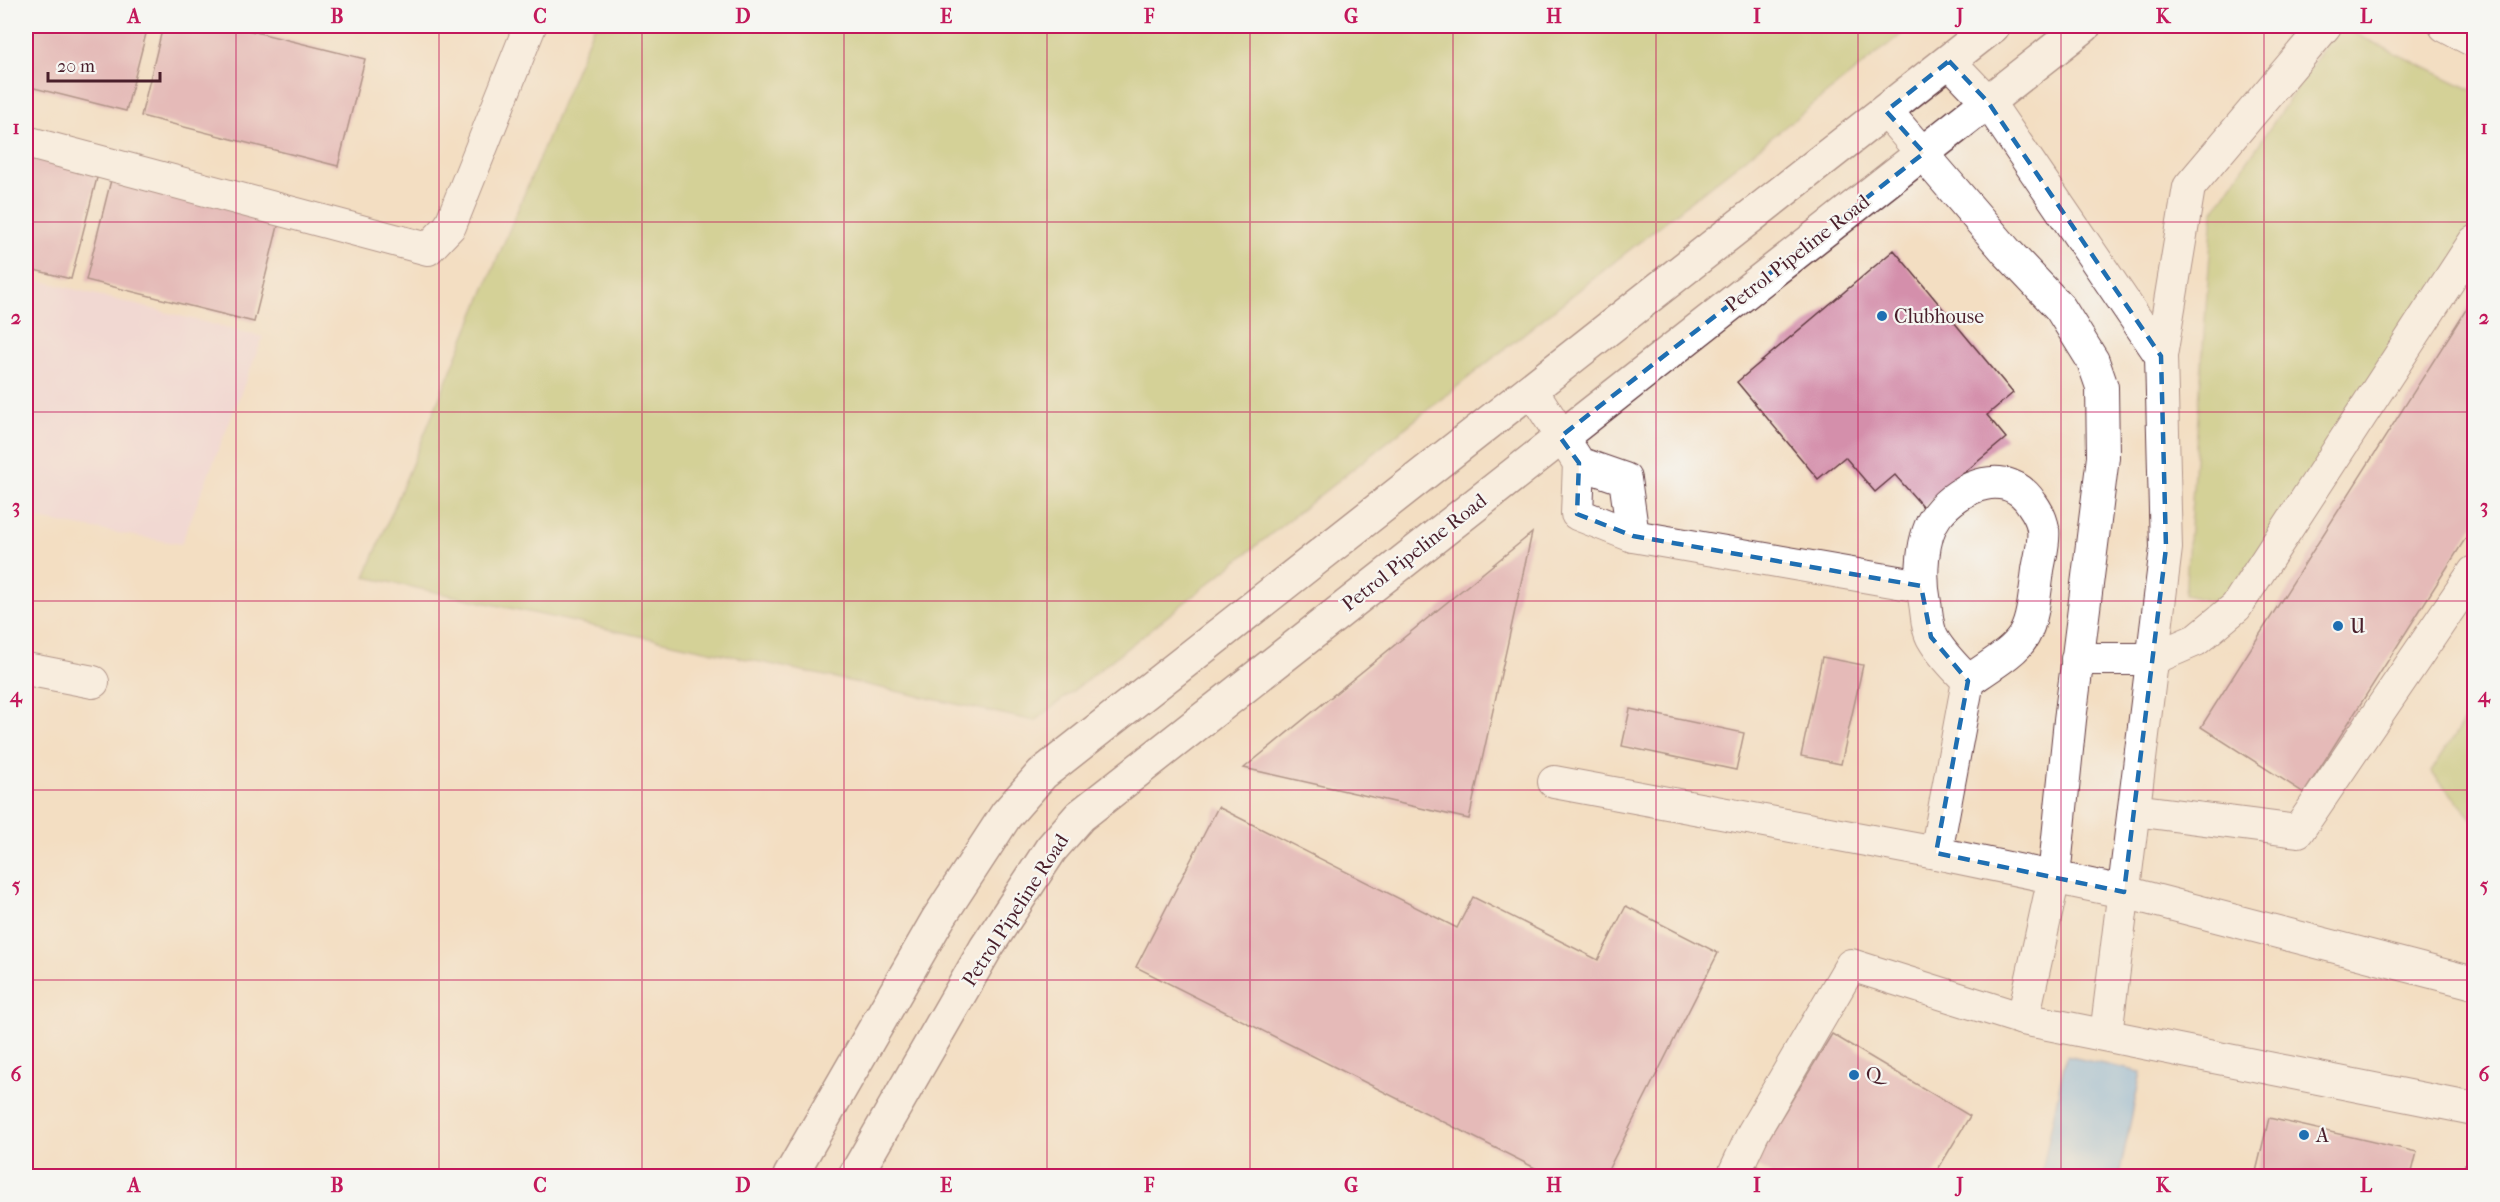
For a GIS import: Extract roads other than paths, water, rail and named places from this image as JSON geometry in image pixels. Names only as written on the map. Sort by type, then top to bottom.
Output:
[{"type":"main road","points":[[790,1176],[938,919],[1006,815],[1042,774],[1993,26]]},
{"type":"main road","name":"Petrol Pipeline Road","points":[[855,1176],[986,948],[1051,849],[1080,816],[1569,450],[1924,153],[2084,26]]},
{"type":"street","points":[[26,142],[428,249],[450,226],[530,26]]},
{"type":"street","points":[[2106,1035],[2166,548],[2161,356],[2189,187],[2325,26]]},
{"type":"street","points":[[2445,26],[2475,41]]},
{"type":"street","points":[[1949,61],[1988,102],[2161,356]]},
{"type":"street","points":[[1886,111],[2007,252],[2060,308],[2093,361],[2102,387],[2103,457],[2077,659],[2054,877],[2023,1019]]},
{"type":"street","points":[[2077,659],[2152,659],[2196,640],[2236,607],[2475,242]]},
{"type":"street","points":[[1531,389],[1569,450],[1577,514],[1633,536],[1921,586]]},
{"type":"street","points":[[1569,450],[1624,479],[1633,536]]},
{"type":"street","points":[[1936,853],[1968,681],[2022,642],[2032,620],[2043,530],[2038,512],[2028,497],[2016,488],[1996,481],[1973,486],[1953,498],[1936,516],[1928,536],[1921,586],[1931,637],[1968,681]]},
{"type":"street","points":[[2134,810],[2298,831],[2475,572]]},
{"type":"street","points":[[26,669],[93,682]]},
{"type":"street","points":[[1554,782],[1936,853],[2124,892],[2475,983]]},
{"type":"street","points":[[1733,1176],[1753,1133],[1851,965],[2023,1019],[2475,1109]]},
{"type":"water","points":[[2066,1056],[2141,1072],[2119,1176],[2041,1176]]},
{"type":"place","name":"Clubhouse","points":[[1882,316]]},
{"type":"place","name":"U","points":[[2338,626]]},
{"type":"place","name":"Q","points":[[1854,1075]]},
{"type":"place","name":"A","points":[[2304,1135]]}]
